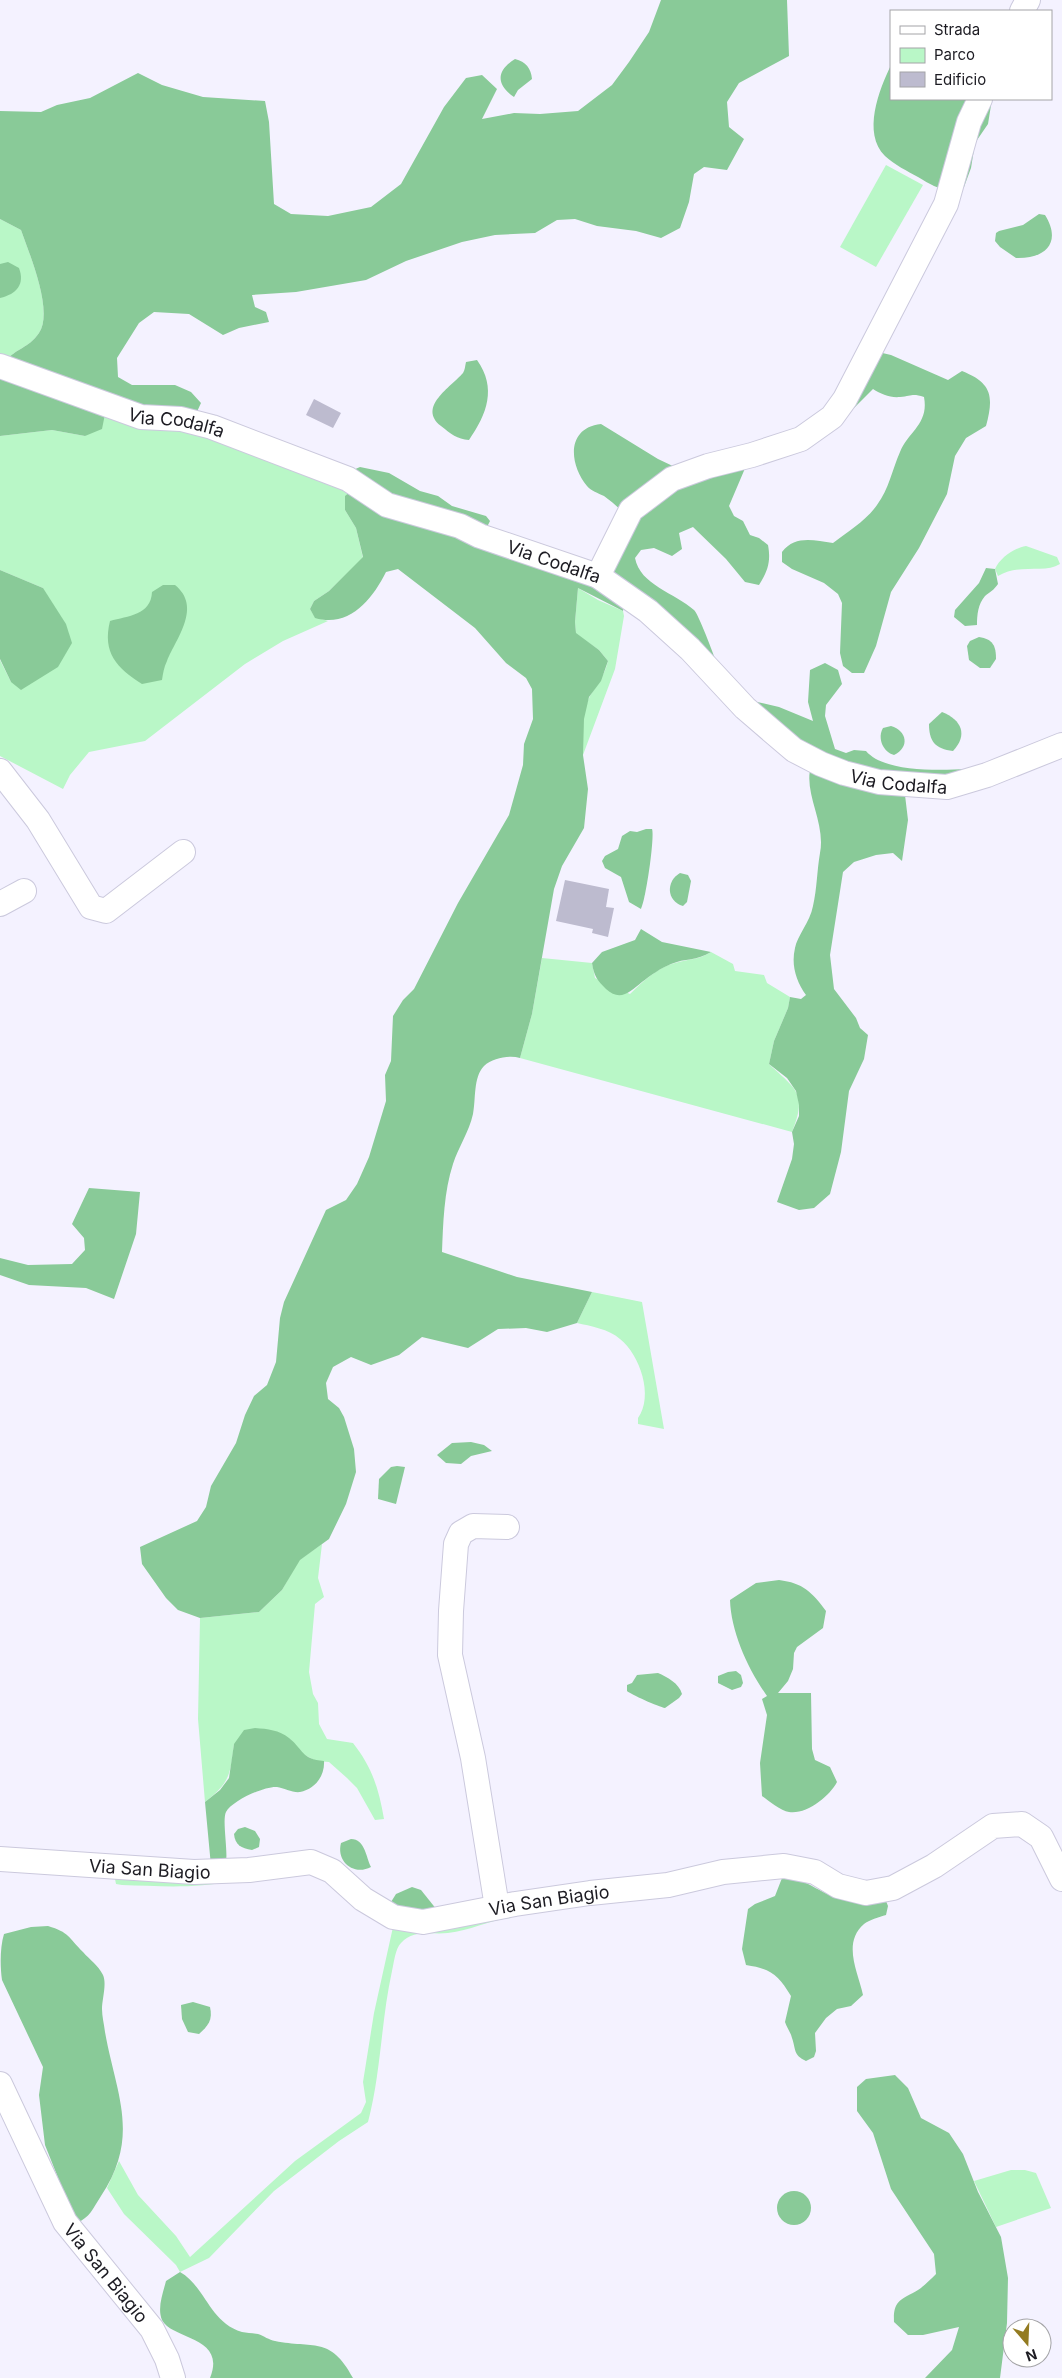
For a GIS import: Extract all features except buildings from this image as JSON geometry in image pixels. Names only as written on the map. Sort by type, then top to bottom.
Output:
[{"type":"street","points":[[598,576],[631,510],[672,480],[708,466],[752,455],[801,439],[832,417],[846,399],[946,204],[969,122],[980,100]]},
{"type":"street","name":"Via Codalfa","points":[[0,366],[141,417],[181,420],[212,427],[348,479],[387,505],[460,526],[480,536],[598,576],[648,611],[690,649],[745,708],[794,750],[844,773],[879,782],[946,787],[987,775],[1062,746]]},
{"type":"street","points":[[0,771],[38,820],[91,907],[106,911],[183,852]]},
{"type":"street","points":[[0,904],[24,891]]},
{"type":"street","points":[[497,1907],[473,1758],[450,1655],[456,1544],[461,1532],[473,1526],[507,1527]]},
{"type":"street","name":"Via San Biagio","points":[[0,1859],[194,1872],[249,1870],[311,1862],[332,1871],[363,1899],[393,1917],[423,1922],[497,1907],[590,1893],[668,1885],[723,1872],[784,1866],[815,1872],[838,1886],[866,1893],[893,1888],[993,1826],[1022,1824],[1041,1837],[1062,1879]]},
{"type":"street","name":"Via San Biagio","points":[[0,2084],[65,2222],[152,2329],[167,2359],[172,2378]]},
{"type":"green space","points":[[661,0],[787,0],[789,56],[739,83],[727,102],[729,127],[744,139],[727,170],[704,167],[694,174],[689,202],[680,228],[661,238],[636,231],[597,226],[575,219],[557,220],[535,233],[495,235],[462,242],[406,261],[366,280],[296,292],[252,295],[255,307],[266,312],[269,322],[239,328],[223,335],[189,314],[154,312],[139,323],[117,358],[118,377],[132,385],[175,385],[191,392],[201,403],[195,416],[167,415],[5,362],[14,353],[31,342],[39,333],[43,323],[44,311],[39,282],[21,230],[0,219],[0,111],[41,112],[57,105],[90,98],[138,73],[162,85],[203,97],[265,101],[269,122],[274,204],[291,214],[328,216],[371,207],[401,184],[444,107],[466,78],[482,75],[497,89],[482,119],[514,113],[540,114],[578,111],[612,85],[649,32]]},
{"type":"green space","points":[[515,59],[527,66],[532,79],[518,90],[514,97],[504,87],[501,77],[505,68]]},
{"type":"green space","points":[[890,67],[890,100],[992,100],[988,124],[975,143],[971,168],[964,187],[957,189],[940,188],[905,170],[885,156],[878,147],[874,124],[875,111]]},
{"type":"green space","points":[[886,165],[923,185],[876,267],[840,247]]},
{"type":"green space","points":[[1039,214],[1045,215],[1052,233],[1051,241],[1043,252],[1027,258],[1016,258],[1000,247],[995,241],[996,233],[999,231],[1023,225]]},
{"type":"green space","points":[[0,219],[21,230],[39,282],[44,311],[43,323],[39,333],[31,342],[14,353],[5,362],[0,361]]},
{"type":"green space","points":[[8,262],[19,268],[21,279],[15,291],[0,298],[0,264]]},
{"type":"green space","points":[[878,352],[891,355],[948,380],[962,371],[980,380],[985,386],[990,399],[990,406],[986,426],[966,438],[955,456],[947,494],[919,548],[891,592],[876,646],[864,673],[852,673],[843,666],[840,653],[842,603],[838,594],[824,583],[792,569],[782,562],[782,552],[793,543],[799,541],[812,540],[833,543],[873,511],[887,486],[900,452],[921,421],[925,406],[924,397],[917,395],[893,397],[873,389],[854,408],[847,406]]},
{"type":"green space","points":[[477,360],[487,381],[487,401],[481,420],[469,440],[451,434],[435,419],[433,412],[438,398],[463,373],[466,362]]},
{"type":"green space","points":[[0,371],[106,409],[102,429],[85,436],[52,430],[0,436]]},
{"type":"green space","points":[[106,409],[226,439],[356,493],[345,510],[356,528],[363,558],[329,591],[314,601],[310,609],[315,617],[328,621],[283,641],[245,664],[145,741],[89,752],[70,775],[63,789],[0,756],[0,660],[11,682],[43,588],[0,570],[0,436],[52,430],[85,436]]},
{"type":"green space","points":[[601,424],[658,459],[677,468],[746,466],[729,506],[734,516],[743,521],[750,535],[759,538],[768,545],[768,566],[759,585],[745,582],[726,559],[693,527],[679,533],[682,549],[672,556],[654,548],[641,550],[635,558],[638,567],[651,582],[694,610],[716,662],[600,576],[625,514],[607,498],[587,486],[577,468],[574,448],[576,440],[582,432],[590,427]]},
{"type":"green space","points":[[360,467],[389,473],[420,491],[438,496],[452,506],[486,516],[490,521],[488,525],[480,529],[424,515],[353,470]]},
{"type":"green space","points":[[350,492],[625,599],[623,611],[578,588],[576,633],[599,650],[608,661],[601,681],[589,697],[584,719],[583,755],[588,789],[584,828],[562,866],[554,889],[532,1014],[520,1058],[506,1057],[496,1059],[484,1066],[478,1076],[471,1121],[450,1174],[443,1230],[442,1252],[517,1277],[592,1292],[577,1323],[547,1332],[526,1328],[498,1329],[468,1348],[422,1337],[399,1355],[371,1365],[351,1357],[333,1367],[326,1383],[328,1399],[339,1408],[344,1417],[354,1449],[356,1472],[346,1504],[329,1539],[300,1560],[282,1590],[259,1612],[200,1618],[178,1610],[166,1598],[142,1564],[140,1547],[197,1521],[206,1507],[211,1486],[236,1443],[245,1415],[254,1396],[267,1385],[276,1362],[280,1318],[284,1302],[326,1210],[346,1200],[357,1184],[369,1157],[386,1101],[385,1075],[391,1061],[393,1016],[403,1000],[414,989],[458,903],[509,815],[523,765],[524,744],[533,719],[532,689],[526,678],[506,663],[475,628],[398,569],[386,572],[374,592],[358,609],[349,615],[327,620],[315,618],[310,609],[314,601],[329,591],[363,557],[356,528],[345,510],[345,496]]},
{"type":"green space","points":[[1026,546],[1057,557],[1060,564],[1047,568],[1015,570],[998,576],[995,569],[1000,561],[1012,551]]},
{"type":"green space","points":[[986,568],[995,569],[998,584],[981,602],[977,625],[965,626],[954,617],[955,610],[979,583]]},
{"type":"green space","points":[[0,570],[43,588],[66,624],[72,643],[58,667],[21,690],[11,682],[0,659]]},
{"type":"green space","points":[[163,585],[175,585],[183,594],[187,603],[185,622],[165,666],[162,680],[142,684],[125,672],[110,651],[108,632],[110,621],[131,616],[143,610],[151,600],[152,592]]},
{"type":"green space","points":[[578,588],[598,600],[623,611],[624,616],[615,669],[583,755],[585,710],[608,661],[599,650],[576,634],[575,622]]},
{"type":"green space","points":[[979,637],[988,639],[993,644],[996,659],[990,668],[980,668],[969,660],[967,646],[970,641]]},
{"type":"green space","points":[[825,663],[838,670],[842,684],[826,705],[825,716],[835,749],[846,753],[854,750],[866,751],[876,759],[907,768],[943,770],[990,767],[946,785],[903,781],[810,755],[744,699],[779,707],[813,721],[808,702],[810,670]]},
{"type":"green space","points":[[942,712],[954,719],[961,728],[958,745],[953,751],[937,746],[930,735],[929,724]]},
{"type":"green space","points":[[891,726],[903,735],[904,739],[903,748],[894,755],[884,748],[881,740],[883,728]]},
{"type":"green space","points":[[811,766],[905,795],[908,820],[902,861],[893,853],[876,855],[854,862],[843,872],[830,955],[834,989],[856,1018],[860,1028],[868,1035],[864,1059],[849,1091],[841,1152],[830,1194],[814,1208],[799,1210],[777,1202],[792,1159],[794,1144],[792,1132],[799,1116],[799,1105],[796,1091],[787,1078],[769,1064],[774,1041],[788,1008],[790,997],[801,999],[806,995],[797,978],[794,967],[794,954],[796,943],[813,906],[820,853],[820,830],[810,787],[809,776]]},
{"type":"green space","points":[[652,829],[653,834],[647,882],[641,909],[629,902],[621,877],[605,868],[602,861],[605,856],[618,849],[622,836],[630,831],[637,832]]},
{"type":"green space","points":[[680,873],[688,875],[691,881],[687,902],[683,906],[673,900],[670,891],[672,881]]},
{"type":"green space","points":[[641,929],[662,942],[711,952],[701,957],[676,962],[667,966],[652,974],[625,994],[616,995],[611,993],[596,977],[592,963],[602,952],[635,940]]},
{"type":"green space","points":[[711,952],[733,964],[735,971],[764,975],[767,983],[790,997],[788,1008],[774,1041],[769,1064],[792,1086],[799,1099],[797,1119],[792,1132],[520,1058],[532,1014],[542,958],[592,963],[595,978],[630,994],[656,971],[675,963],[702,957]]},
{"type":"green space","points":[[89,1188],[140,1192],[136,1234],[114,1299],[86,1288],[29,1285],[0,1275],[0,1258],[28,1265],[72,1264],[85,1250],[84,1238],[72,1224]]},
{"type":"green space","points":[[592,1292],[642,1302],[664,1429],[638,1424],[638,1418],[643,1409],[645,1399],[645,1388],[639,1365],[627,1346],[610,1333],[599,1328],[577,1323]]},
{"type":"green space","points":[[471,1442],[484,1445],[492,1451],[471,1456],[461,1464],[446,1463],[437,1455],[452,1443]]},
{"type":"green space","points":[[391,1467],[405,1467],[396,1504],[378,1499],[379,1479]]},
{"type":"green space","points":[[322,1544],[318,1578],[324,1597],[315,1604],[309,1672],[313,1694],[318,1703],[319,1724],[327,1739],[353,1743],[360,1752],[374,1779],[384,1819],[375,1820],[357,1788],[329,1762],[316,1761],[301,1753],[290,1739],[234,1744],[230,1771],[224,1783],[205,1802],[198,1719],[200,1618],[259,1612],[282,1590],[299,1560]]},
{"type":"green space","points":[[779,1580],[801,1586],[826,1611],[823,1628],[797,1647],[794,1653],[793,1669],[788,1681],[778,1693],[811,1693],[812,1749],[815,1760],[830,1767],[837,1782],[829,1793],[817,1803],[803,1811],[796,1812],[782,1810],[762,1796],[760,1763],[767,1715],[762,1699],[767,1696],[753,1674],[742,1650],[734,1625],[730,1600],[756,1583]]},
{"type":"green space","points":[[736,1671],[741,1675],[743,1683],[741,1687],[732,1690],[718,1683],[718,1676]]},
{"type":"green space","points":[[658,1673],[675,1684],[682,1694],[665,1708],[627,1691],[627,1685],[632,1683],[637,1675]]},
{"type":"green space","points":[[255,1728],[273,1730],[285,1735],[307,1756],[324,1761],[323,1772],[314,1785],[300,1792],[271,1787],[249,1795],[229,1808],[225,1816],[226,1862],[211,1866],[205,1802],[220,1790],[229,1778],[234,1744],[244,1730]]},
{"type":"green space","points":[[245,1827],[255,1831],[260,1839],[259,1847],[252,1850],[242,1847],[237,1843],[234,1834],[238,1829]]},
{"type":"green space","points":[[351,1839],[356,1840],[362,1845],[371,1867],[358,1870],[344,1861],[340,1850],[341,1843]]},
{"type":"green space","points":[[117,1874],[231,1881],[190,1886],[122,1885],[116,1884]]},
{"type":"green space","points":[[782,1878],[796,1879],[837,1898],[863,1900],[884,1896],[888,1906],[886,1915],[864,1924],[857,1932],[854,1940],[853,1958],[863,1995],[851,2006],[837,2009],[826,2018],[815,2033],[816,2051],[814,2057],[806,2061],[797,2054],[785,2022],[791,1996],[773,1974],[746,1965],[742,1949],[748,1909],[775,1896]]},
{"type":"green space","points":[[412,1887],[421,1890],[441,1915],[401,1914],[391,1902],[396,1894]]},
{"type":"green space","points":[[500,1911],[511,1918],[456,1932],[417,1934],[401,1943],[396,1952],[388,1990],[376,2085],[368,2122],[339,2141],[274,2191],[209,2258],[180,2272],[176,2265],[124,2214],[107,2188],[119,2161],[138,2195],[176,2236],[190,2257],[295,2161],[361,2113],[366,2102],[363,2082],[374,2013],[393,1927]]},
{"type":"green space","points":[[48,1926],[68,1936],[103,1975],[105,1983],[102,2012],[122,2115],[123,2134],[120,2154],[113,2174],[91,2212],[76,2223],[45,2145],[39,2095],[43,2067],[1,1975],[1,1951],[4,1934],[31,1927]]},
{"type":"green space","points":[[193,2002],[210,2007],[211,2016],[209,2022],[199,2034],[188,2032],[182,2019],[181,2005]]},
{"type":"green space","points":[[895,2075],[908,2088],[921,2118],[949,2133],[963,2154],[978,2192],[1001,2237],[1008,2278],[1007,2318],[1002,2318],[1000,2378],[925,2378],[952,2350],[959,2327],[923,2335],[908,2335],[894,2322],[895,2309],[899,2302],[920,2288],[936,2274],[934,2254],[891,2189],[873,2133],[857,2111],[857,2087],[866,2079]]},
{"type":"green space","points":[[1011,2170],[1025,2170],[1036,2173],[1051,2208],[996,2227],[974,2181]]},
{"type":"green space","points":[[794,2191],[801,2192],[806,2196],[810,2201],[810,2215],[806,2220],[801,2224],[794,2225],[787,2224],[782,2220],[778,2215],[777,2208],[778,2201],[782,2196],[787,2192]]},
{"type":"green space","points":[[180,2272],[196,2286],[222,2321],[231,2327],[242,2332],[258,2334],[273,2340],[320,2346],[336,2355],[345,2364],[353,2378],[210,2378],[213,2364],[211,2354],[205,2346],[176,2332],[162,2320],[160,2311],[161,2300],[166,2281]]}]
